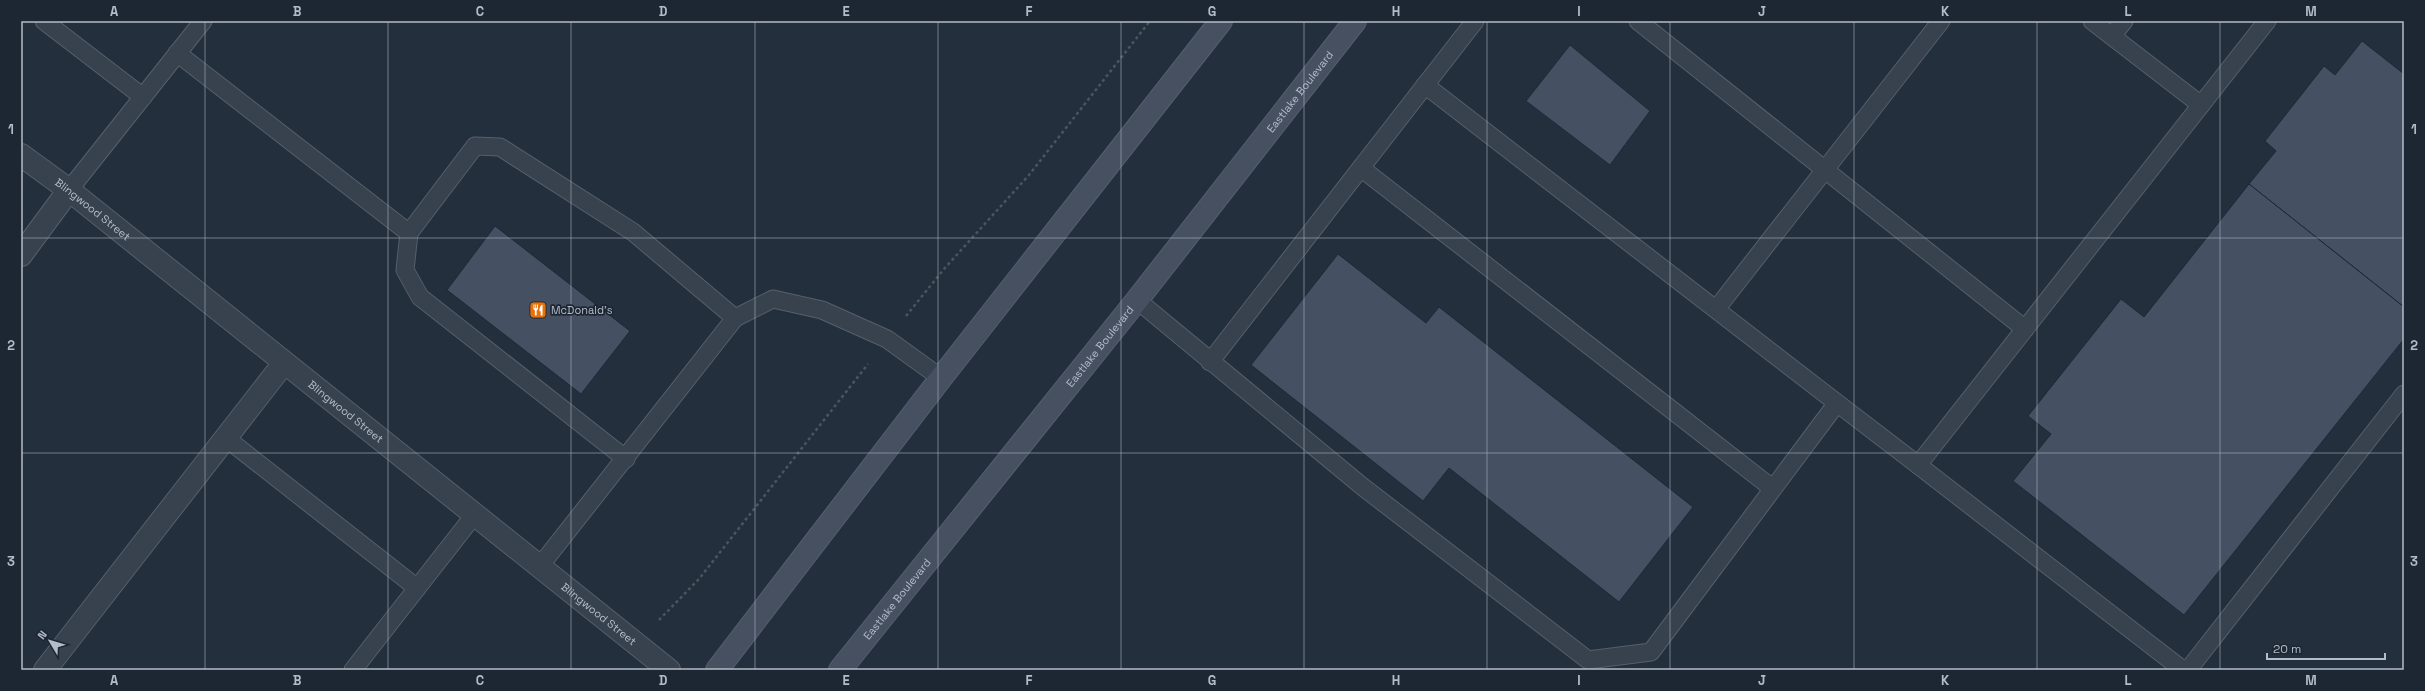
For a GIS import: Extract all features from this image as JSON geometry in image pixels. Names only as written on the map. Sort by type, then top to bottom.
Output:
[{"type":"main road","points":[[717,670],[941,378],[1221,21]]},
{"type":"main road","name":"Eastlake Boulevard","points":[[840,670],[1137,300],[1356,21]]},
{"type":"street","name":"Blingwood Street","points":[[21,155],[69,190],[669,670]]},
{"type":"street","points":[[21,255],[69,190]]},
{"type":"street","points":[[45,670],[284,363]]},
{"type":"lane","points":[[44,21],[143,97]]},
{"type":"lane","points":[[69,190],[202,21]]},
{"type":"lane","points":[[1210,362],[1475,21]]},
{"type":"lane","points":[[1638,21],[2025,329]]},
{"type":"lane","points":[[1716,308],[1941,21]]},
{"type":"lane","points":[[2092,21],[2202,105]]},
{"type":"lane","points":[[2112,36],[2124,21]]},
{"type":"lane","points":[[1918,465],[2267,21]]},
{"type":"lane","points":[[178,53],[409,233]]},
{"type":"lane","points":[[1425,85],[1716,308],[2183,670]]},
{"type":"lane","points":[[626,459],[420,297],[405,270],[409,233],[475,146],[500,147],[633,232],[735,318]]},
{"type":"lane","points":[[1361,168],[1772,488]]},
{"type":"lane","points":[[540,566],[626,459],[735,318],[773,299],[822,310],[887,339],[941,378]]},
{"type":"lane","points":[[1137,300],[1210,362],[1363,487],[1588,660],[1651,652],[1837,402]]},
{"type":"lane","points":[[2188,670],[2404,394]]},
{"type":"lane","points":[[226,438],[418,588]]},
{"type":"lane","points":[[352,670],[475,514]]},
{"type":"building","points":[[2362,41],[2404,74],[2404,307],[2249,184],[2276,151],[2265,141],[2324,66],[2335,75]]},
{"type":"building","points":[[1570,45],[1650,111],[1610,165],[1526,101]]},
{"type":"building","points":[[2249,184],[2404,307],[2404,339],[2184,615],[2013,481],[2051,434],[2028,416],[2121,299],[2144,317]]},
{"type":"building","name":"McDonald's","points":[[495,226],[630,331],[581,394],[447,290]]},
{"type":"building","points":[[1338,254],[1426,323],[1439,307],[1693,507],[1619,602],[1449,468],[1423,501],[1251,365]]},
{"type":"place","name":"McDonald's","points":[[538,310]]}]
